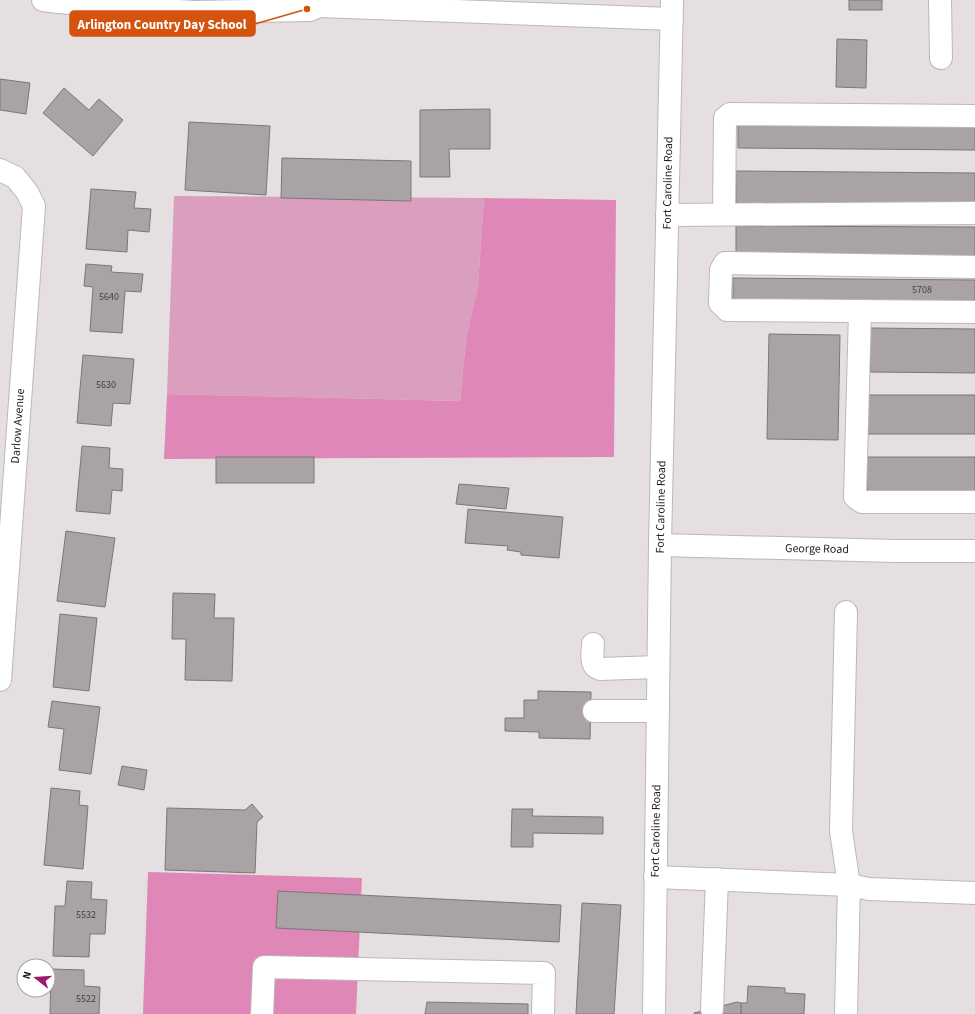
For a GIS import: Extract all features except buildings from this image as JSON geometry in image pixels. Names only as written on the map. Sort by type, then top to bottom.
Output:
[{"type":"street","points":[[43,0],[58,2],[129,4],[194,12],[310,10],[316,3],[672,10]]},
{"type":"street","points":[[940,0],[941,58]]},
{"type":"street","name":"Fort Caroline Road","points":[[654,1014],[660,545],[672,10]]},
{"type":"street","points":[[724,214],[725,118],[730,114],[975,116]]},
{"type":"street","name":"Darlow Avenue","points":[[0,680],[34,206],[27,192],[7,174]]},
{"type":"street","points":[[667,215],[975,213]]},
{"type":"street","points":[[975,267],[725,262],[721,270],[720,303],[727,310],[975,312]]},
{"type":"street","points":[[860,311],[855,497],[862,502],[975,502]]},
{"type":"street","name":"George Road","points":[[660,545],[896,551],[975,551]]},
{"type":"street","points":[[846,612],[841,831],[849,885],[846,1014]]},
{"type":"street","points":[[593,644],[593,665],[596,668],[658,667]]},
{"type":"street","points":[[594,711],[658,711]]},
{"type":"street","points":[[849,885],[871,874],[975,878]]},
{"type":"street","points":[[655,877],[849,885],[869,889],[975,893]]},
{"type":"street","points":[[712,1009],[717,880]]},
{"type":"street","points":[[262,1014],[264,967],[544,973],[543,1014]]},
{"type":"shaded area","points":[[174,196],[484,198],[478,285],[466,339],[460,401],[167,394]]},
{"type":"shaded area","points":[[484,198],[616,200],[614,457],[164,459],[167,394],[460,401],[466,339],[478,285]]},
{"type":"shaded area","points":[[148,872],[362,878],[356,1014],[143,1014]]},
{"type":"place","name":"Arlington Country Day School","points":[[307,9]]}]
